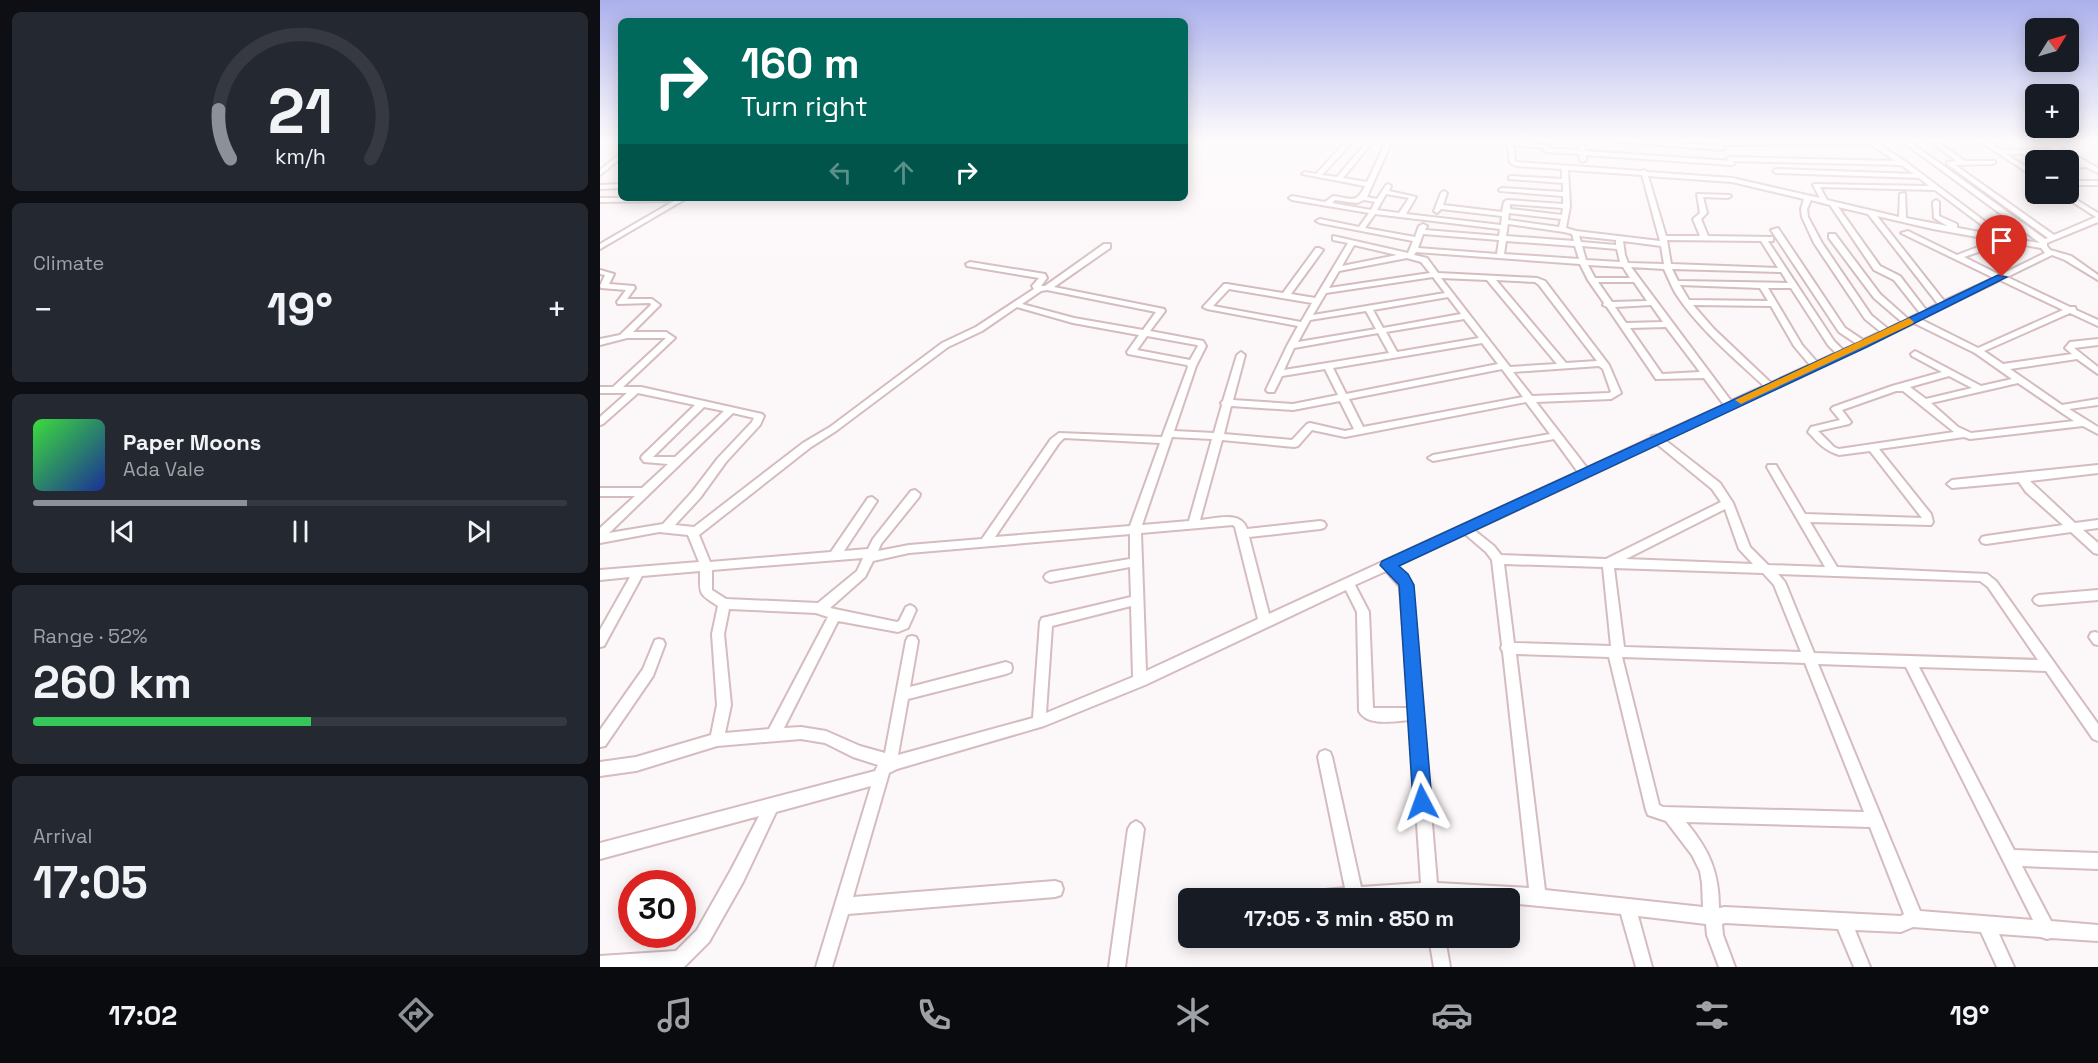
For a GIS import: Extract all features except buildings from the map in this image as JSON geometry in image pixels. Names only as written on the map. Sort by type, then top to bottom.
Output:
[{"type":"street","points":[[1327,204],[1333,198],[1357,201],[1363,198],[1370,185],[1365,184]]},
{"type":"street","points":[[1563,230],[1568,206],[1566,184]]},
{"type":"street","points":[[1648,184],[1664,241],[1668,268],[1685,302],[1722,342],[1770,387]]},
{"type":"street","points":[[1706,239],[1697,219],[1704,213],[1699,195],[1729,199],[1723,184]]},
{"type":"street","points":[[1754,184],[1902,220],[2046,247]]},
{"type":"street","points":[[1931,184],[2006,241]]},
{"type":"street","points":[[1962,184],[2046,247],[2073,261],[2098,278]]},
{"type":"street","points":[[1978,184],[2053,238]]},
{"type":"street","points":[[2085,184],[2098,192]]},
{"type":"street","points":[[1925,314],[1900,281],[1879,270],[1815,185],[1936,188]]},
{"type":"street","points":[[600,188],[618,186]]},
{"type":"street","points":[[1361,229],[1386,189],[1413,197],[1401,216]]},
{"type":"street","points":[[1502,190],[1567,194]]},
{"type":"street","points":[[1412,253],[1444,192]]},
{"type":"street","points":[[1902,220],[1903,195]]},
{"type":"street","points":[[1292,198],[1430,219],[1565,217]]},
{"type":"street","points":[[1363,198],[1379,201]]},
{"type":"street","points":[[1808,198],[1804,209],[1814,234],[1868,317],[1887,332]]},
{"type":"street","points":[[600,200],[618,200]]},
{"type":"street","points":[[600,248],[678,201]]},
{"type":"street","points":[[1936,202],[1936,217],[1971,234]]},
{"type":"street","points":[[1500,257],[1506,203],[1568,206]]},
{"type":"street","points":[[2078,204],[2098,218]]},
{"type":"street","points":[[1438,207],[1504,218],[1619,243]]},
{"type":"street","points":[[1871,213],[1943,305]]},
{"type":"street","points":[[824,967],[880,777],[884,769],[892,762],[1039,722],[1140,681],[1656,438],[1842,354],[2002,277],[2046,247],[2053,238],[2098,218]]},
{"type":"street","points":[[1320,221],[1419,236],[1576,243],[1782,239]]},
{"type":"street","points":[[1775,230],[1835,320],[1848,335],[1863,344]]},
{"type":"street","points":[[1575,233],[1576,243],[1592,280],[1659,377],[1704,375]]},
{"type":"street","points":[[1905,233],[2098,323]]},
{"type":"street","points":[[1814,234],[1854,237]]},
{"type":"street","points":[[1832,236],[1877,296],[1910,321],[1978,351],[2060,408],[2098,430]]},
{"type":"street","points":[[1958,257],[1981,248],[1987,237]]},
{"type":"street","points":[[1336,238],[1412,253],[1668,268],[1784,270]]},
{"type":"street","points":[[1763,239],[1831,343],[1842,354]]},
{"type":"street","points":[[1271,390],[1291,346],[1352,242]]},
{"type":"street","points":[[1619,243],[1625,265],[1704,375],[1729,405]]},
{"type":"street","points":[[693,534],[807,445],[833,429],[945,345],[975,332],[1107,246]]},
{"type":"street","points":[[1286,296],[1319,250]]},
{"type":"street","points":[[1336,269],[1412,253],[1424,260],[1448,295],[1584,472]]},
{"type":"street","points":[[970,264],[1042,276],[1043,278],[1036,286],[1043,289],[1161,311],[1131,350],[1132,353],[1192,365]]},
{"type":"street","points":[[600,272],[610,274],[604,286],[630,287],[621,302],[649,301],[656,304],[656,308],[625,335],[612,341],[600,342]]},
{"type":"street","points":[[985,543],[1055,441],[1062,435],[1166,437],[1216,435],[1294,444],[1310,426],[1340,434],[1528,399],[1614,395],[1616,390],[1605,365],[1540,282],[1434,275],[1324,291]]},
{"type":"street","points":[[1489,278],[1563,365]]},
{"type":"street","points":[[1592,280],[1636,280]]},
{"type":"street","points":[[1674,283],[1794,286]]},
{"type":"street","points":[[1318,301],[1227,285],[1207,307],[1307,322],[1368,308],[1448,295]]},
{"type":"street","points":[[1762,285],[1798,346],[1816,366]]},
{"type":"street","points":[[1685,302],[1773,304]]},
{"type":"street","points":[[1607,304],[1652,303]]},
{"type":"street","points":[[1018,305],[1073,320],[1200,343],[1202,346],[1192,365],[1166,437],[1135,532],[1140,681]]},
{"type":"street","points":[[1368,308],[1395,355]]},
{"type":"street","points":[[1978,351],[2072,309]]},
{"type":"street","points":[[1291,346],[1465,316]]},
{"type":"street","points":[[1623,326],[1667,324]]},
{"type":"street","points":[[615,389],[671,338],[666,335],[625,335]]},
{"type":"street","points":[[1278,374],[1484,340]]},
{"type":"street","points":[[2098,342],[2070,345],[2069,348],[2098,370]]},
{"type":"street","points":[[1915,354],[1978,388]]},
{"type":"street","points":[[1193,525],[1216,435],[1240,355]]},
{"type":"street","points":[[2004,367],[2078,356]]},
{"type":"street","points":[[1226,403],[1286,408],[1506,368],[1597,363],[1605,365]]},
{"type":"street","points":[[1328,366],[1360,431]]},
{"type":"street","points":[[1950,373],[1840,407],[1835,412],[1846,422],[1812,430],[1836,452],[1963,434],[1977,436],[2083,423]]},
{"type":"street","points":[[1924,402],[2021,380]]},
{"type":"street","points":[[1899,387],[1924,402],[1963,434]]},
{"type":"street","points":[[601,391],[636,390],[756,414],[759,420],[722,460],[696,495],[667,527]]},
{"type":"street","points":[[600,422],[636,390]]},
{"type":"street","points":[[2060,408],[2098,402]]},
{"type":"street","points":[[677,461],[646,458],[702,404]]},
{"type":"street","points":[[600,537],[732,409]]},
{"type":"street","points":[[1434,458],[1555,435]]},
{"type":"street","points":[[1656,438],[1706,477],[1728,503],[1745,549],[1779,582],[1905,891],[1913,919]]},
{"type":"street","points":[[1804,518],[1927,522],[1927,517],[1872,447]]},
{"type":"street","points":[[1772,467],[1833,571]]},
{"type":"street","points":[[1952,484],[2098,468]]},
{"type":"street","points":[[2022,478],[2030,489],[2098,550]]},
{"type":"street","points":[[600,492],[645,492]]},
{"type":"street","points":[[822,608],[856,581],[871,555],[915,494]]},
{"type":"street","points":[[834,556],[872,501]]},
{"type":"street","points":[[1608,563],[1728,503]]},
{"type":"street","points":[[600,575],[706,565],[871,555],[909,549],[1135,532],[1234,521],[1240,525],[1265,622]]},
{"type":"street","points":[[1986,540],[2098,524]]},
{"type":"street","points":[[1242,534],[1320,525]]},
{"type":"street","points":[[600,537],[667,527],[686,529],[693,534],[706,565],[706,592],[724,604],[822,608],[836,615],[898,627],[904,624],[910,610]]},
{"type":"street","points":[[1465,528],[1490,549],[1498,559],[1538,897]]},
{"type":"street","points":[[1498,559],[1983,577],[1992,584],[2098,735]]},
{"type":"street","points":[[1050,577],[1136,562]]},
{"type":"street","points":[[1608,563],[1616,650],[1650,807],[1658,813],[1670,814],[1876,820]]},
{"type":"street","points":[[1387,565],[1403,579],[1406,585],[1430,888]]},
{"type":"street","points":[[600,642],[639,571]]},
{"type":"street","points":[[1348,583],[1363,612],[1366,711],[1372,714],[1416,714]]},
{"type":"street","points":[[2039,600],[2098,595]]},
{"type":"street","points":[[1039,722],[1046,622],[1137,600]]},
{"type":"street","points":[[717,740],[724,705],[718,634],[724,604]]},
{"type":"street","points":[[773,735],[836,615]]},
{"type":"street","points":[[892,762],[912,641]]},
{"type":"street","points":[[600,741],[627,699],[648,672],[659,644]]},
{"type":"street","points":[[1507,648],[2050,666]]},
{"type":"street","points":[[1909,660],[2047,931]]},
{"type":"street","points":[[902,695],[1006,668]]},
{"type":"street","points":[[600,769],[636,764],[717,740],[801,733],[826,737],[858,752],[892,762]]},
{"type":"street","points":[[1325,757],[1353,888]]},
{"type":"street","points":[[600,851],[880,777]]},
{"type":"street","points":[[600,964],[675,963],[703,936],[718,912],[771,807]]},
{"type":"street","points":[[1670,814],[1704,857],[1712,888],[1715,935],[1727,967]]},
{"type":"street","points":[[1117,967],[1136,830]]},
{"type":"street","points":[[2010,858],[2098,861]]},
{"type":"street","points":[[843,906],[1055,889]]},
{"type":"street","points":[[1520,896],[1714,917],[1725,915],[1901,924],[1913,919],[2047,931],[2098,933]]},
{"type":"street","points":[[1627,907],[1644,967]]},
{"type":"street","points":[[1843,921],[1862,967]]},
{"type":"street","points":[[1986,924],[2006,967]]},
{"type":"street","points":[[1439,948],[1442,967]]},
{"type":"slow traffic","points":[[1741,400],[1909,322]]},
{"type":"route","points":[[1422,802],[1406,583],[1387,565],[2002,277]]}]
